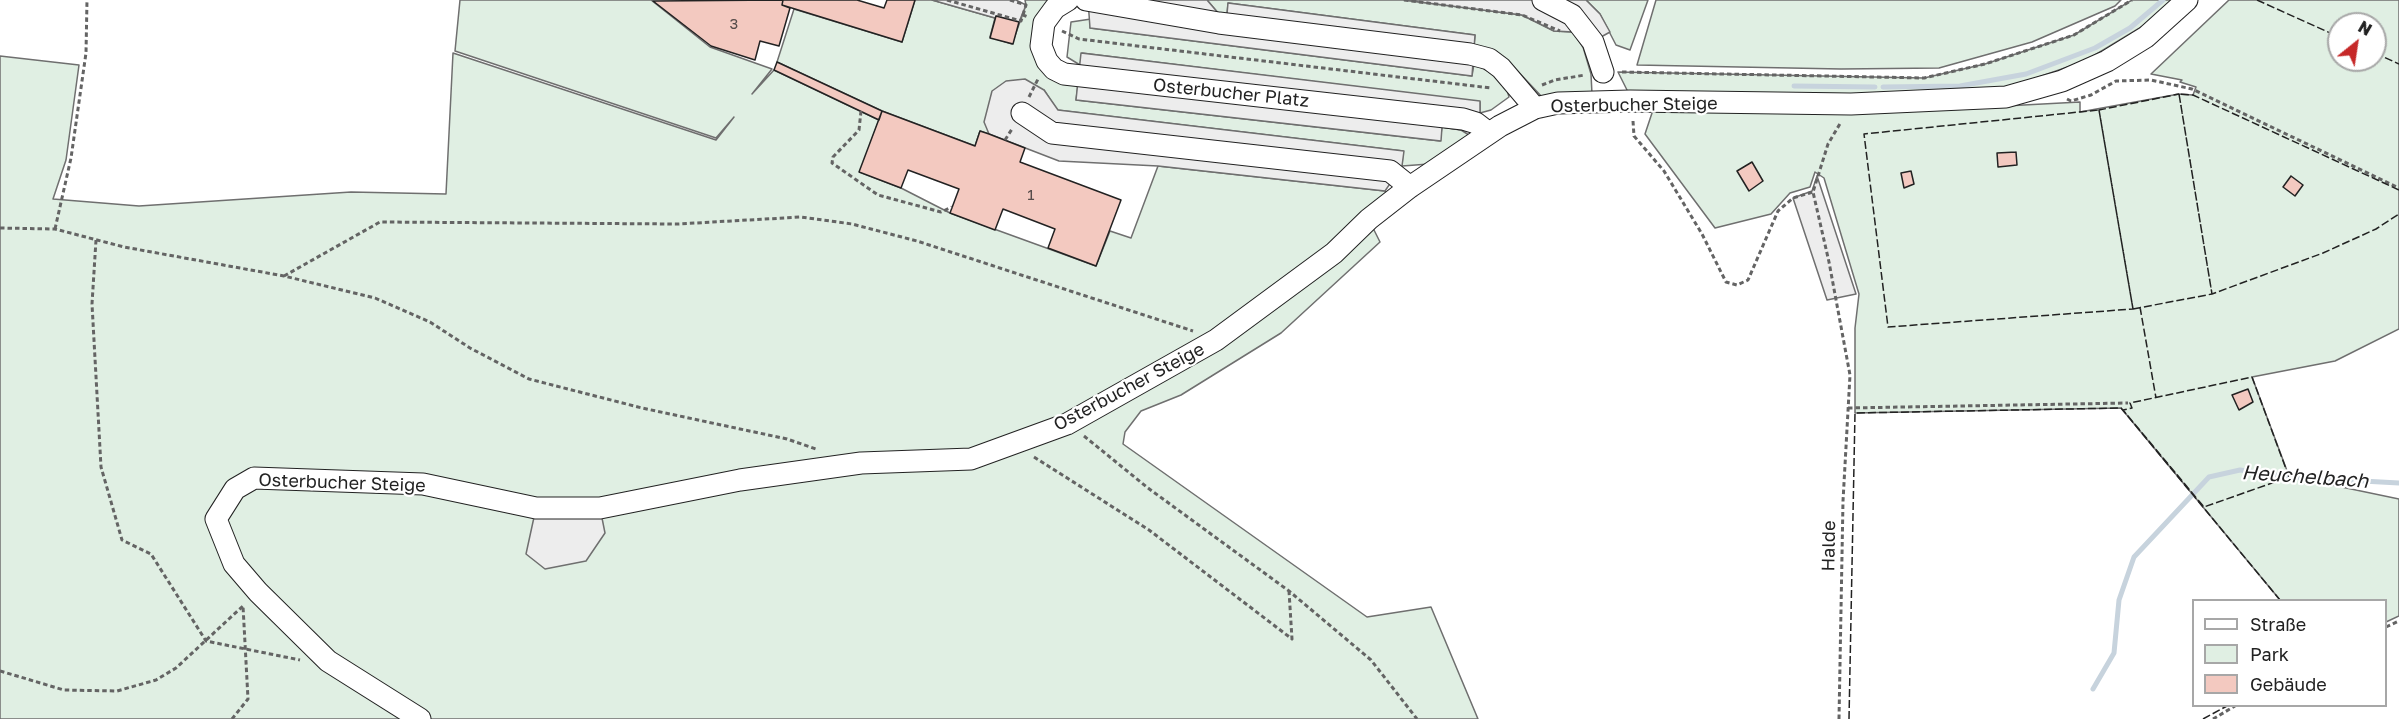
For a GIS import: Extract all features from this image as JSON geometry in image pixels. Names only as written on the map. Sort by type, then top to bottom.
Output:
[{"type":"street","points":[[1044,23],[1055,8],[1068,0]]},
{"type":"street","points":[[1086,0],[1220,23],[1470,54],[1489,59],[1502,68],[1535,108]]},
{"type":"street","points":[[1543,0],[1572,15],[1593,42],[1603,72]]},
{"type":"street","name":"Osterbucher Steige","points":[[420,719],[328,661],[250,599],[216,519],[235,489],[254,478],[423,484],[536,508],[600,508],[740,480],[861,464],[971,459],[1067,424],[1216,340],[1334,253],[1369,219],[1410,187],[1489,133],[1535,108],[1558,103],[1630,101],[1851,104],[2006,97],[2062,81],[2107,61],[2146,37],[2187,0]]},
{"type":"street","name":"Osterbucher Platz","points":[[1044,23],[1041,46],[1047,61],[1054,69],[1064,74],[1463,119],[1476,123],[1489,133]]},
{"type":"street","points":[[1022,112],[1052,133],[1390,171],[1410,187]]},
{"type":"path","points":[[55,230],[71,158],[82,76],[87,0]]},
{"type":"path","points":[[947,0],[1021,21],[1026,5],[1010,0]]},
{"type":"path","points":[[1404,0],[1522,15],[1554,31],[1563,32]]},
{"type":"path","points":[[1023,15],[1079,39],[1522,92],[1555,80],[1603,72],[1923,78],[1985,64],[2074,35],[2132,0]]},
{"type":"path","points":[[2062,81],[2062,95],[2071,101],[2091,95],[2116,81],[2151,80],[2192,89],[2399,188]]},
{"type":"path","points":[[1630,101],[1634,136],[1675,187],[1726,282],[1737,285],[1748,280],[1778,211],[1793,198],[1812,192],[1828,144],[1851,104]]},
{"type":"path","points":[[861,111],[859,129],[833,157],[832,163],[878,195],[941,212],[952,207]]},
{"type":"path","name":"Halde","points":[[1812,192],[1829,262],[1850,375],[1839,719]]},
{"type":"path","points":[[284,276],[380,222],[678,224],[801,217],[852,224],[917,241],[1123,307],[1216,340]]},
{"type":"path","points":[[0,228],[55,230],[284,276],[375,298],[430,322],[470,348],[529,379],[642,408],[787,439],[819,450]]},
{"type":"path","points":[[96,240],[92,304],[101,466],[122,540],[151,554],[206,641],[245,647],[291,660],[328,661]]},
{"type":"path","points":[[1848,408],[2127,403]]},
{"type":"path","points":[[1067,424],[1148,488],[1289,591],[1371,660],[1417,719]]},
{"type":"path","points":[[1015,444],[1149,530],[1292,639],[1289,591]]},
{"type":"path","points":[[0,671],[64,690],[117,692],[156,680],[176,668],[250,599]]},
{"type":"path","points":[[232,719],[248,699],[245,647],[250,599]]},
{"type":"path","points":[[2213,719],[2232,707]]},
{"type":"green space","points":[[460,0],[651,0],[710,47],[772,69],[752,94],[774,70],[879,120],[860,172],[901,188],[950,213],[1096,266],[1110,231],[1131,238],[1158,166],[1385,191],[1390,195],[1371,224],[1380,242],[1281,333],[1181,395],[1141,411],[1125,432],[1123,444],[1367,617],[1431,607],[1478,719],[0,719],[0,56],[79,65],[66,160],[53,199],[139,206],[351,192],[446,194],[453,53],[716,140],[734,117],[716,138],[455,51]]},
{"type":"green space","points":[[915,0],[932,0],[995,18],[990,37],[1012,44],[1026,5],[1025,0],[1068,0],[1041,46],[1079,76],[1076,100],[1440,141],[1442,127],[1461,130],[1469,135],[1429,164],[1402,166],[1403,151],[1057,110],[1044,90],[989,134],[980,131],[975,146],[882,111],[777,62],[794,9],[902,42]]},
{"type":"green space","points":[[1207,0],[1404,0],[1522,15],[1554,31],[1573,32],[1583,47],[1591,74],[1592,94],[1543,98],[1510,63],[1474,46],[1475,35],[1228,3],[1227,15],[1219,14]]},
{"type":"green space","points":[[1586,0],[1648,0],[1630,50],[1616,45],[1600,14]]},
{"type":"green space","points":[[1656,0],[2121,0],[2115,6],[2032,42],[1939,68],[1841,69],[1637,65]]},
{"type":"green space","points":[[2132,0],[2175,0],[2143,26],[2085,61],[2004,89],[1875,94],[1628,92],[1618,72],[1924,78],[1985,64],[2074,35]]},
{"type":"green space","points":[[2229,0],[2399,0],[2399,329],[2335,361],[2252,377],[2289,476],[2399,499],[2399,616],[2387,622],[2387,599],[2279,599],[2121,408],[1855,413],[1855,328],[1859,294],[1824,178],[1815,172],[1810,187],[1790,193],[1771,214],[1715,228],[1645,134],[1653,110],[1874,113],[2080,102],[2080,112],[2179,94],[2193,95],[2196,87],[2180,82],[2182,80],[2151,74]]},
{"type":"green space","points":[[1091,19],[1090,28],[1472,76],[1474,64],[1494,74],[1507,90],[1509,97],[1491,110],[1480,113],[1480,102],[1082,53],[1080,65],[1067,57],[1071,22]]},
{"type":"shaded area","points":[[932,0],[1016,0],[1026,5],[1019,22],[996,16],[995,18]]},
{"type":"shaded area","points":[[1088,0],[1207,0],[1219,14],[1227,14],[1228,3],[1475,35],[1472,76],[1090,28]]},
{"type":"shaded area","points":[[1404,0],[1586,0],[1600,14],[1610,32],[1583,47],[1573,32],[1554,31],[1522,15]]},
{"type":"shaded area","points":[[1081,53],[1480,101],[1480,113],[1461,130],[1442,127],[1441,141],[1076,100]]},
{"type":"shaded area","points":[[1025,79],[1044,90],[1058,110],[1404,151],[1402,166],[1385,191],[1158,166],[1059,161],[989,134],[984,122],[992,91],[1006,81]]},
{"type":"shaded area","points":[[1817,176],[1856,294],[1827,300],[1793,198],[1812,191]]},
{"type":"shaded area","points":[[536,508],[600,508],[605,533],[586,561],[545,569],[526,554]]},
{"type":"building","points":[[783,0],[857,0],[884,8],[887,0],[915,0],[902,42],[782,5]]},
{"type":"building","points":[[783,0],[782,5],[790,8],[779,46],[760,41],[755,60],[711,46],[653,1]]},
{"type":"building","points":[[996,16],[1019,22],[1013,44],[990,38]]},
{"type":"building","points":[[777,62],[882,111],[879,120],[774,70]]},
{"type":"building","points":[[882,111],[975,146],[980,131],[989,134],[1025,148],[1020,162],[1121,200],[1096,266],[1048,248],[1055,229],[1003,209],[995,230],[950,213],[959,189],[908,170],[901,188],[859,172]]},
{"type":"building","points":[[2016,152],[2017,165],[1998,167],[1997,153]]},
{"type":"building","points":[[1752,162],[1763,181],[1749,191],[1737,171]]},
{"type":"building","points":[[1911,171],[1914,184],[1904,188],[1901,173]]},
{"type":"building","points":[[2291,176],[2303,185],[2295,196],[2283,187]]},
{"type":"building","points":[[2248,389],[2253,402],[2239,410],[2232,395]]},
{"type":"waterway","points":[[1883,87],[1960,86],[2026,74],[2095,48],[2130,28],[2163,0]]},
{"type":"waterway","points":[[1794,86],[1875,87]]},
{"type":"waterway","name":"Heuchelbach","points":[[2093,689],[2114,653],[2119,600],[2134,557],[2209,477],[2240,470],[2289,477],[2399,483]]},
{"type":"fence","points":[[2257,0],[2327,32]]},
{"type":"fence","points":[[2387,58],[2399,64]]},
{"type":"fence","points":[[2179,94],[2212,294],[2133,309],[2099,110],[2179,94]]},
{"type":"fence","points":[[2399,190],[2193,95],[2179,94],[2212,294],[2323,253],[2376,229],[2399,214]]},
{"type":"fence","points":[[2099,110],[2133,309],[1888,327],[1864,134],[2099,110]]},
{"type":"fence","points":[[2140,307],[2156,398]]},
{"type":"fence","points":[[2252,377],[2289,477],[2204,507],[2123,410],[2132,408],[2130,403],[2252,377]]},
{"type":"fence","points":[[1849,719],[1855,413],[2121,408],[2279,599]]},
{"type":"fence","points":[[2203,719],[2225,707]]}]
